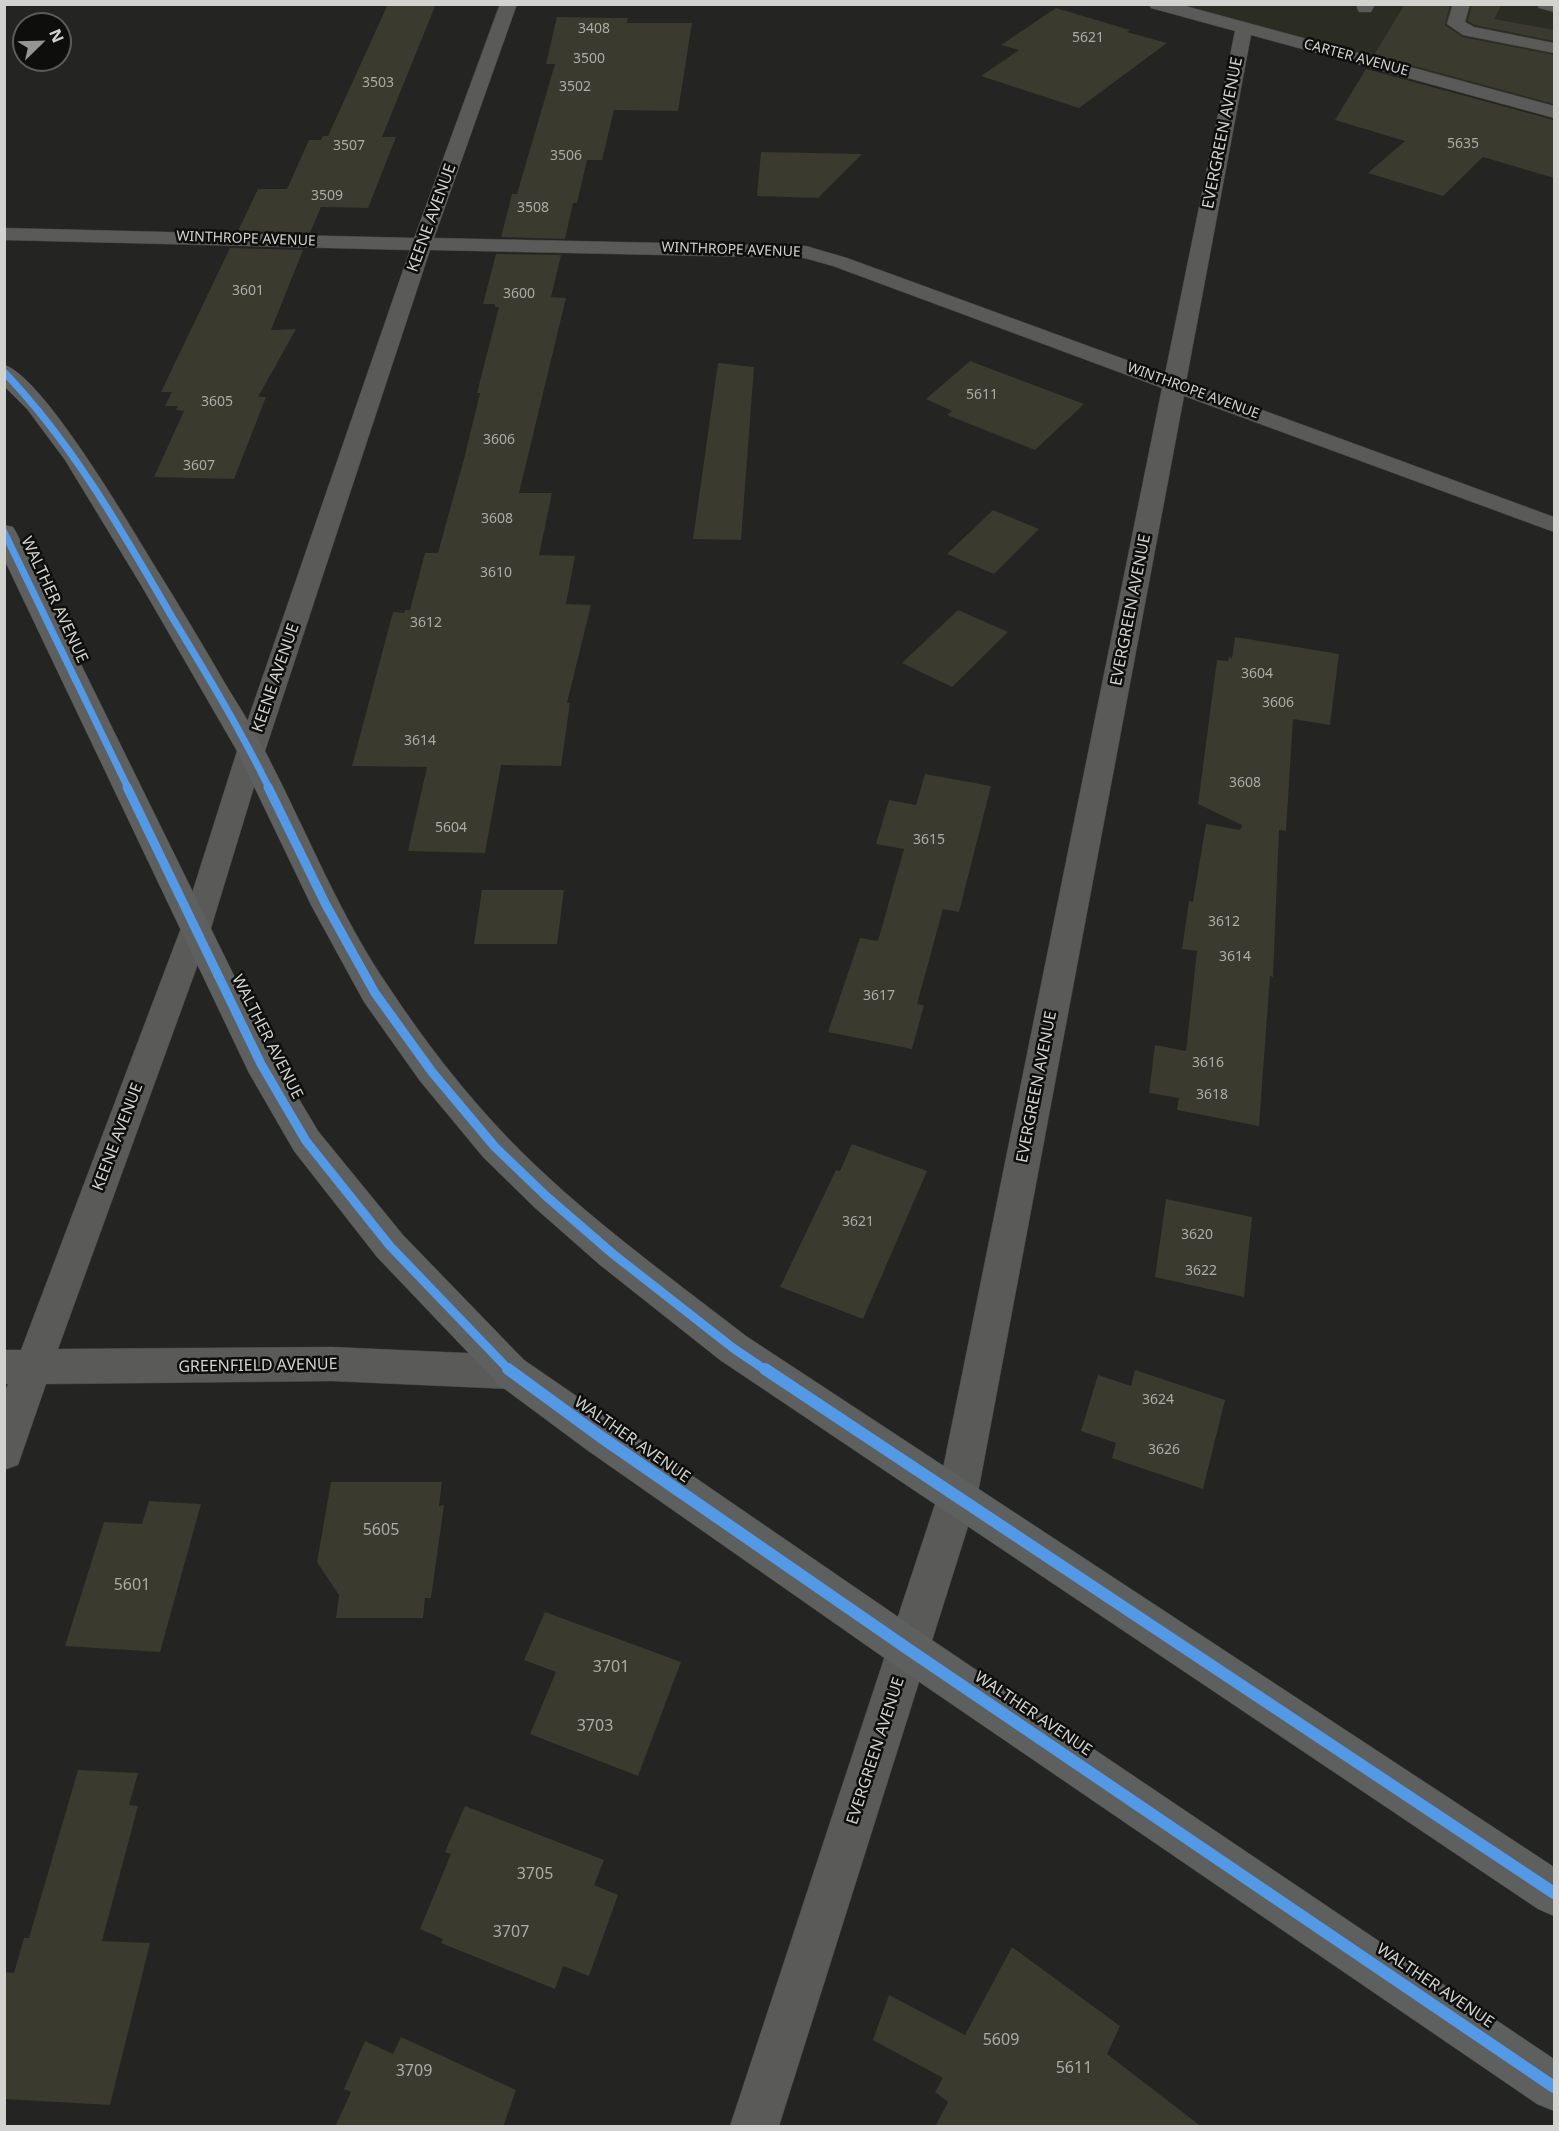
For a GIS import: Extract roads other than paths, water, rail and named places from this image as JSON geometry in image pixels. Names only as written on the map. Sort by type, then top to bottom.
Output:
[{"type":"main road","points":[[4,372],[35,404],[76,458],[154,585],[251,751],[326,905],[375,993],[439,1080],[495,1147],[546,1196],[613,1254],[733,1348],[1554,1893]]},
{"type":"main road","name":"WALTHER AVENUE","points":[[4,532],[261,1064],[306,1141],[390,1246],[511,1372],[601,1437],[908,1649],[1554,2087]]},
{"type":"street","name":"KEENE AVENUE","points":[[4,1452],[18,1368],[196,928],[251,751],[422,244],[509,4]]},
{"type":"street","name":"CARTER AVENUE","points":[[1157,4],[1554,112]]},
{"type":"street","points":[[1462,4],[1456,24],[1469,31],[1554,48]]},
{"type":"street","name":"EVERGREEN AVENUE","points":[[755,2127],[957,1498],[1244,28]]},
{"type":"street","name":"WINTHROPE AVENUE","points":[[4,234],[806,252],[840,262],[1175,384],[1554,525]]},
{"type":"street","name":"GREENFIELD AVENUE","points":[[18,1368],[332,1364],[511,1372]]}]
